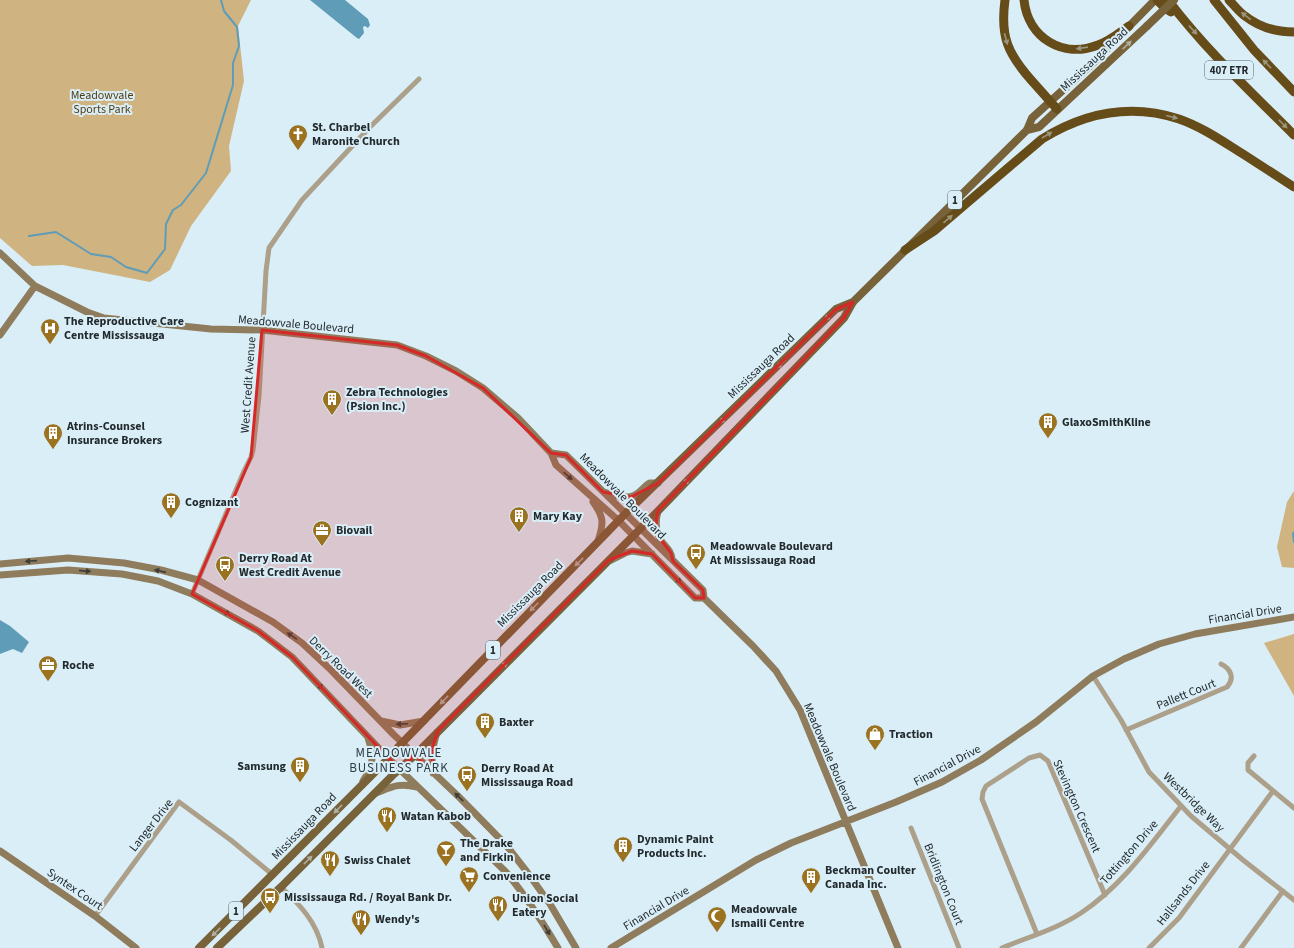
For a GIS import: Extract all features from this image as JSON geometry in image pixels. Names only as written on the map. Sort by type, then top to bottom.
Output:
[{"type":"highway","points":[[1005,0],[1003,26],[1005,39],[1012,56],[1058,109]]},
{"type":"highway","points":[[1024,0],[1028,17],[1039,34],[1054,45],[1066,49],[1097,46],[1110,40],[1129,26]]},
{"type":"highway","points":[[1156,0],[1166,9],[1182,18]]},
{"type":"highway","name":"407 ETR","points":[[1168,0],[1182,18],[1236,77],[1294,135]]},
{"type":"highway","name":"407 ETR","points":[[1214,0],[1254,50],[1294,92]]},
{"type":"highway","points":[[1229,0],[1245,16],[1258,24],[1272,30],[1294,32]]},
{"type":"highway","points":[[905,250],[934,231],[1042,139],[1057,129],[1089,117],[1112,113],[1129,111],[1156,113],[1179,119],[1212,134],[1294,187]]},
{"type":"main road","name":"Mississauga Road","points":[[217,948],[415,755],[639,528],[658,511],[844,318],[853,302],[1027,130],[1032,118],[1094,62],[1137,17],[1156,0]]},
{"type":"main road","name":"Mississauga Road","points":[[1027,130],[1039,127],[1174,0]]},
{"type":"main road","name":"Meadowvale Boulevard","points":[[0,253],[35,286],[87,312],[104,318],[212,329],[262,330],[397,346],[426,356],[456,371],[483,388],[518,418],[551,453],[556,465],[619,521],[695,598],[704,598]]},
{"type":"main road","points":[[0,335],[35,286]]},
{"type":"main road","name":"Mississauga Road","points":[[199,948],[388,758],[625,514],[836,309],[853,302]]},
{"type":"main road","name":"Meadowvale Boulevard","points":[[551,453],[566,455],[703,590],[704,598],[776,671],[800,710],[898,948]]},
{"type":"main road","points":[[603,492],[629,497],[637,494],[650,483],[658,483]]},
{"type":"main road","points":[[590,495],[602,518],[602,530],[597,544]]},
{"type":"main road","points":[[658,511],[656,524],[657,531],[671,553],[673,561]]},
{"type":"main road","points":[[609,560],[632,551],[652,554]]},
{"type":"main road","name":"Derry Road West","points":[[0,564],[68,558],[124,563],[161,570],[198,580],[273,622],[302,643],[331,670],[380,721],[460,798],[506,845],[550,904],[576,948]]},
{"type":"main road","points":[[0,575],[68,570],[122,574],[158,581],[192,594],[258,631],[292,658],[417,788],[439,807],[464,833],[506,872],[521,890],[558,948]]},
{"type":"main road","name":"Financial Drive","points":[[611,948],[756,860],[790,843],[942,782],[981,760],[1036,722],[1093,676],[1124,659],[1174,639],[1224,628],[1294,617]]},
{"type":"main road","points":[[380,721],[400,725],[424,721]]},
{"type":"main road","points":[[433,773],[432,749],[438,731]]},
{"type":"main road","points":[[356,790],[373,762],[372,749],[368,736]]},
{"type":"main road","points":[[374,794],[397,785],[407,785],[417,788]]},
{"type":"main road","name":"Syntex Court","points":[[0,851],[95,916],[136,948]]},
{"type":"street","name":"West Credit Avenue","points":[[192,594],[244,470],[251,457],[256,437],[266,271],[269,248],[302,200],[370,127],[420,79]]},
{"type":"street","name":"Pallett Court","points":[[1126,730],[1227,688],[1230,682],[1230,674],[1228,668],[1221,664]]},
{"type":"street","name":"Westbridge Way","points":[[1093,676],[1126,730],[1149,772],[1181,806],[1243,860],[1294,900]]},
{"type":"street","name":"Stevington Crescent","points":[[1037,934],[982,799],[982,792],[986,786],[1029,758],[1040,755],[1048,761],[1104,895]]},
{"type":"street","points":[[1254,756],[1248,763],[1248,770],[1294,808]]},
{"type":"street","name":"Hallsands Drive","points":[[1150,948],[1179,918],[1273,791]]},
{"type":"street","name":"Langer Drive","points":[[95,916],[179,802],[273,875]]},
{"type":"street","name":"Tottington Drive","points":[[1002,948],[1077,916],[1104,895],[1133,867],[1181,806]]},
{"type":"street","name":"Bridlington Court","points":[[911,828],[959,948]]},
{"type":"street","points":[[280,887],[298,903],[309,917],[314,925],[322,948]]},
{"type":"street","points":[[1241,948],[1283,891]]},
{"type":"highlighted area","points":[[853,302],[844,318],[658,511],[656,523],[659,537],[671,553],[673,561],[703,590],[704,598],[695,598],[652,554],[632,551],[609,560],[438,731],[432,749],[433,773],[415,755],[399,769],[292,657],[258,631],[192,594],[251,457],[262,330],[397,345],[426,356],[483,388],[551,453],[566,455],[603,492],[631,497],[658,483],[836,309]]},
{"type":"green space","name":"Meadowvale Sports Park","points":[[0,0],[251,0],[238,26],[244,81],[229,146],[231,171],[191,226],[170,270],[150,282],[63,265],[32,266],[0,238]]},
{"type":"green space","points":[[1294,491],[1294,568],[1282,567],[1277,547],[1287,502]]},
{"type":"green space","points":[[1294,634],[1294,696],[1264,643]]},
{"type":"water","points":[[310,0],[345,0],[368,19],[370,25],[368,28],[365,26],[363,27],[364,33],[359,39]]},
{"type":"water","points":[[0,620],[10,626],[29,642],[22,653],[13,649],[0,654]]},
{"type":"waterway","points":[[29,236],[56,232],[91,254],[111,257],[126,267],[147,273],[165,249],[166,224],[173,210],[181,205],[206,173],[233,85],[233,63],[239,46],[237,27],[224,11],[221,0]]},
{"type":"waterway","points":[[1294,532],[1294,542]]},
{"type":"place","name":"St. Charbel Maronite Church","points":[[298,151]]},
{"type":"place","name":"The Reproductive Care Centre Mississauga","points":[[50,345]]},
{"type":"place","name":"Zebra Technologies (Psion Inc.)","points":[[332,416]]},
{"type":"place","name":"GlaxoSmithKline","points":[[1048,439]]},
{"type":"place","name":"Atrins-Counsel Insurance Brokers","points":[[53,450]]},
{"type":"place","name":"Cognizant","points":[[171,519]]},
{"type":"place","name":"Mary Kay","points":[[519,533]]},
{"type":"place","name":"Biovail","points":[[322,547]]},
{"type":"place","name":"Meadowvale Boulevard At Mississauga Road","points":[[696,570]]},
{"type":"place","name":"Derry Road At West Credit Avenue","points":[[225,582]]},
{"type":"place","name":"Roche","points":[[48,682]]},
{"type":"place","name":"Baxter","points":[[485,739]]},
{"type":"place","name":"Traction","points":[[875,751]]},
{"type":"place","name":"Samsung","points":[[300,783]]},
{"type":"place","name":"Derry Road At Mississauga Road","points":[[467,792]]},
{"type":"place","name":"Watan Kabob","points":[[387,833]]},
{"type":"place","name":"Dynamic Paint Products Inc.","points":[[623,863]]},
{"type":"place","name":"The Drake and Firkin","points":[[446,867]]},
{"type":"place","name":"Swiss Chalet","points":[[330,877]]},
{"type":"place","name":"Convenience","points":[[469,893]]},
{"type":"place","name":"Beckman Coulter Canada Inc.","points":[[811,894]]},
{"type":"place","name":"Mississauga Rd. / Royal Bank Dr.","points":[[270,914]]},
{"type":"place","name":"Union Social Eatery","points":[[498,922]]},
{"type":"place","name":"Meadowvale Ismaili Centre","points":[[717,933]]},
{"type":"place","name":"Wendy's","points":[[361,936]]},
{"type":"district","name":"MEADOWVALE BUSINESS PARK","points":[[399,760]]}]
